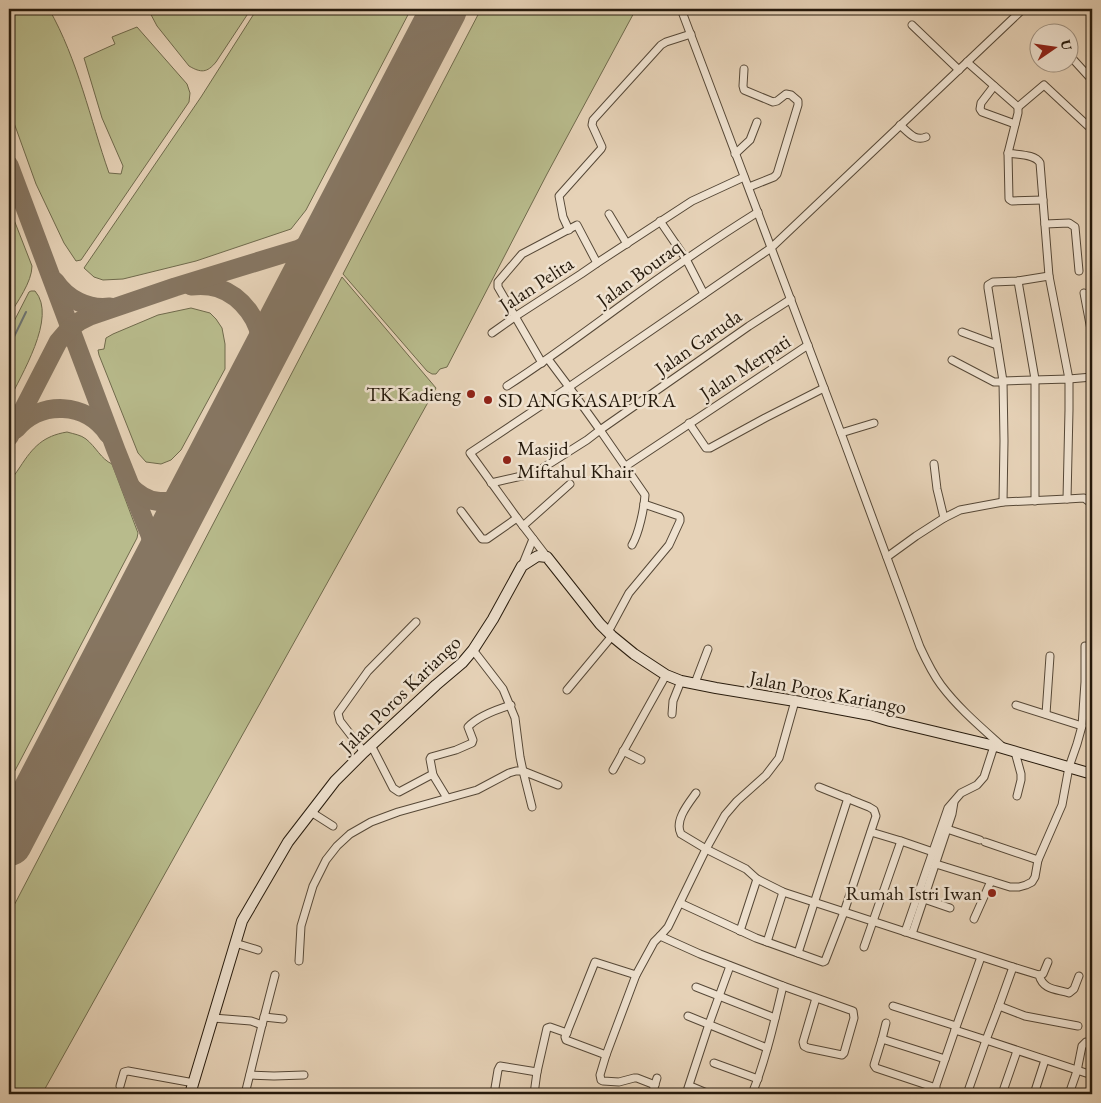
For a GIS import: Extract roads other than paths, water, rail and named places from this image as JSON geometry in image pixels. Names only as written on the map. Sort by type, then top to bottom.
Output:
[{"type":"main road","points":[[522,566],[538,556],[547,557]]},
{"type":"main road","name":"Jalan Poros Kariango","points":[[547,557],[586,608],[610,634],[634,654],[666,675],[681,681],[870,715],[994,746],[1092,774]]},
{"type":"main road","name":"Jalan Poros Kariango","points":[[190,1094],[242,921],[288,842],[335,781],[436,685],[462,663],[473,650],[493,619],[522,566]]},
{"type":"street","points":[[681,9],[920,648],[940,684],[958,706],[1010,751],[1021,774],[1017,796]]},
{"type":"street","points":[[547,557],[470,453],[771,248],[1023,9]]},
{"type":"street","points":[[912,25],[959,70]]},
{"type":"street","points":[[569,230],[563,217],[559,196],[602,147],[592,125],[593,120],[661,45],[691,34]]},
{"type":"street","points":[[967,62],[1018,107],[1008,153],[1009,199],[1043,200]]},
{"type":"street","points":[[1078,66],[1092,80]]},
{"type":"street","points":[[744,68],[744,90],[773,102],[786,94],[791,95],[798,101],[777,174],[749,187]]},
{"type":"street","points":[[1018,107],[1044,85],[1088,126],[1092,127]]},
{"type":"street","points":[[994,86],[981,103],[980,110],[1015,124]]},
{"type":"street","points":[[736,154],[750,140],[757,122]]},
{"type":"street","points":[[900,125],[918,139],[926,137]]},
{"type":"street","points":[[1008,153],[1033,157],[1038,159],[1040,163],[1050,276],[1069,379],[1067,498]]},
{"type":"street","name":"Jalan Pelita","points":[[492,333],[692,201],[744,177]]},
{"type":"street","name":"Jalan Bouraq","points":[[507,386],[545,361],[686,259],[758,212]]},
{"type":"street","points":[[609,214],[627,244]]},
{"type":"street","points":[[660,221],[686,259],[704,294]]},
{"type":"street","points":[[1045,224],[1069,223],[1076,226],[1079,271]]},
{"type":"street","points":[[597,263],[577,225],[522,254],[498,282],[498,287],[545,361],[569,387],[644,494],[644,504],[637,536],[632,545]]},
{"type":"street","points":[[1003,502],[1004,381],[988,285],[992,282],[1018,281],[1050,276]]},
{"type":"street","points":[[1018,281],[1035,379],[1035,501]]},
{"type":"street","points":[[1084,294],[1092,335]]},
{"type":"street","name":"Jalan Garuda","points":[[491,483],[538,471],[587,440],[749,326],[791,299]]},
{"type":"street","points":[[962,332],[997,345]]},
{"type":"street","name":"Jalan Merpati","points":[[626,466],[808,345]]},
{"type":"street","points":[[952,360],[994,382],[1092,377]]},
{"type":"street","points":[[689,423],[706,448],[710,448],[824,388]]},
{"type":"street","points":[[841,433],[874,423]]},
{"type":"street","points":[[934,464],[937,489],[944,518]]},
{"type":"street","points":[[523,526],[570,484]]},
{"type":"street","points":[[887,557],[916,536],[960,510],[1003,502],[1067,498],[1084,498],[1092,504]]},
{"type":"street","points":[[567,690],[610,634],[629,593],[669,546],[680,521],[679,516],[644,504]]},
{"type":"street","points":[[462,511],[482,539],[485,540],[517,518]]},
{"type":"street","points":[[522,566],[533,539]]},
{"type":"street","points":[[416,622],[368,671],[338,713],[340,721],[368,749],[393,788],[399,792],[433,775]]},
{"type":"street","points":[[936,864],[1010,887],[1026,885],[1036,877],[1038,860],[1062,805],[1069,767],[1082,726],[1089,682],[1085,646]]},
{"type":"street","points":[[695,683],[708,649]]},
{"type":"street","points":[[473,650],[503,689],[511,705],[515,718],[520,757],[532,807]]},
{"type":"street","points":[[1046,714],[1050,656]]},
{"type":"street","points":[[613,770],[666,675]]},
{"type":"street","points":[[672,714],[673,701],[681,681]]},
{"type":"street","points":[[652,1094],[656,1082],[637,1078],[619,1082],[601,1080],[600,1075],[606,1055],[636,975],[654,942],[668,927],[725,815],[737,801],[766,775],[779,758],[795,701]]},
{"type":"street","points":[[447,798],[433,775],[431,757],[472,743],[473,740],[468,727],[472,723],[511,705]]},
{"type":"street","points":[[1016,705],[1082,726]]},
{"type":"street","points":[[909,933],[948,808],[961,793],[977,784],[984,777],[994,746]]},
{"type":"street","points":[[623,751],[641,760]]},
{"type":"street","points":[[299,961],[301,926],[313,886],[326,860],[350,834],[371,822],[398,812],[477,790],[508,773],[516,771],[523,771],[558,785]]},
{"type":"street","points":[[680,903],[767,942],[823,962],[825,961],[844,912],[876,816],[874,810],[869,807],[819,787]]},
{"type":"street","points":[[696,793],[684,811],[679,831],[706,850],[746,869],[757,879],[783,892],[1039,975],[1043,974],[1048,962]]},
{"type":"street","points":[[798,952],[848,798]]},
{"type":"street","points":[[909,933],[924,899],[936,864],[952,814],[954,801]]},
{"type":"street","points":[[311,812],[334,826]]},
{"type":"street","points":[[947,829],[1038,860]]},
{"type":"street","points":[[871,832],[933,852]]},
{"type":"street","points":[[864,947],[900,841]]},
{"type":"street","points":[[740,930],[757,879]]},
{"type":"street","points":[[974,919],[991,881]]},
{"type":"street","points":[[767,942],[783,892]]},
{"type":"street","points":[[924,899],[950,908]]},
{"type":"street","points":[[660,936],[730,966],[850,1009],[854,1012],[854,1018],[842,1055],[804,1046],[803,1042],[816,998]]},
{"type":"street","points":[[235,943],[258,950]]},
{"type":"street","points":[[886,1023],[874,1065],[876,1068],[935,1091],[981,957]]},
{"type":"street","points":[[606,1055],[567,1041],[565,1038],[595,962],[636,975]]},
{"type":"street","points":[[686,1094],[730,966]]},
{"type":"street","points":[[967,1094],[1013,967]]},
{"type":"street","points":[[245,1094],[275,975]]},
{"type":"street","points":[[1039,975],[1044,985],[1069,993],[1074,990],[1079,976]]},
{"type":"street","points":[[752,1094],[767,1048],[783,986]]},
{"type":"street","points":[[696,987],[775,1018]]},
{"type":"street","points":[[893,1006],[1017,1051],[1092,1075]]},
{"type":"street","points":[[1000,1006],[1025,1016],[1078,1026]]},
{"type":"street","points":[[264,1016],[283,1019]]},
{"type":"street","points":[[688,1016],[767,1048]]},
{"type":"street","points":[[213,1018],[251,1021],[262,1025]]},
{"type":"street","points":[[534,1094],[547,1028],[550,1027],[567,1033]]},
{"type":"street","points":[[882,1039],[945,1059]]},
{"type":"street","points":[[1069,1094],[1082,1046],[1086,1042],[1092,1042]]},
{"type":"street","points":[[1002,1094],[1017,1051]]},
{"type":"street","points":[[1034,1094],[1045,1060]]},
{"type":"street","points":[[714,1064],[758,1079]]},
{"type":"street","points":[[494,1094],[500,1066],[537,1072]]},
{"type":"street","points":[[120,1086],[124,1072],[128,1071],[194,1083]]},
{"type":"street","points":[[250,1075],[304,1074]]},
{"type":"street","points":[[690,1086],[709,1094]]},
{"type":"waterway","points":[[9,347],[26,312]]},
{"type":"place","name":"TK Kadieng","points":[[471,394]]},
{"type":"place","name":"SD ANGKASAPURA","points":[[488,400]]},
{"type":"place","name":"Masjid Miftahul Khair","points":[[507,460]]},
{"type":"place","name":"Rumah Istri Iwan","points":[[992,893]]}]
